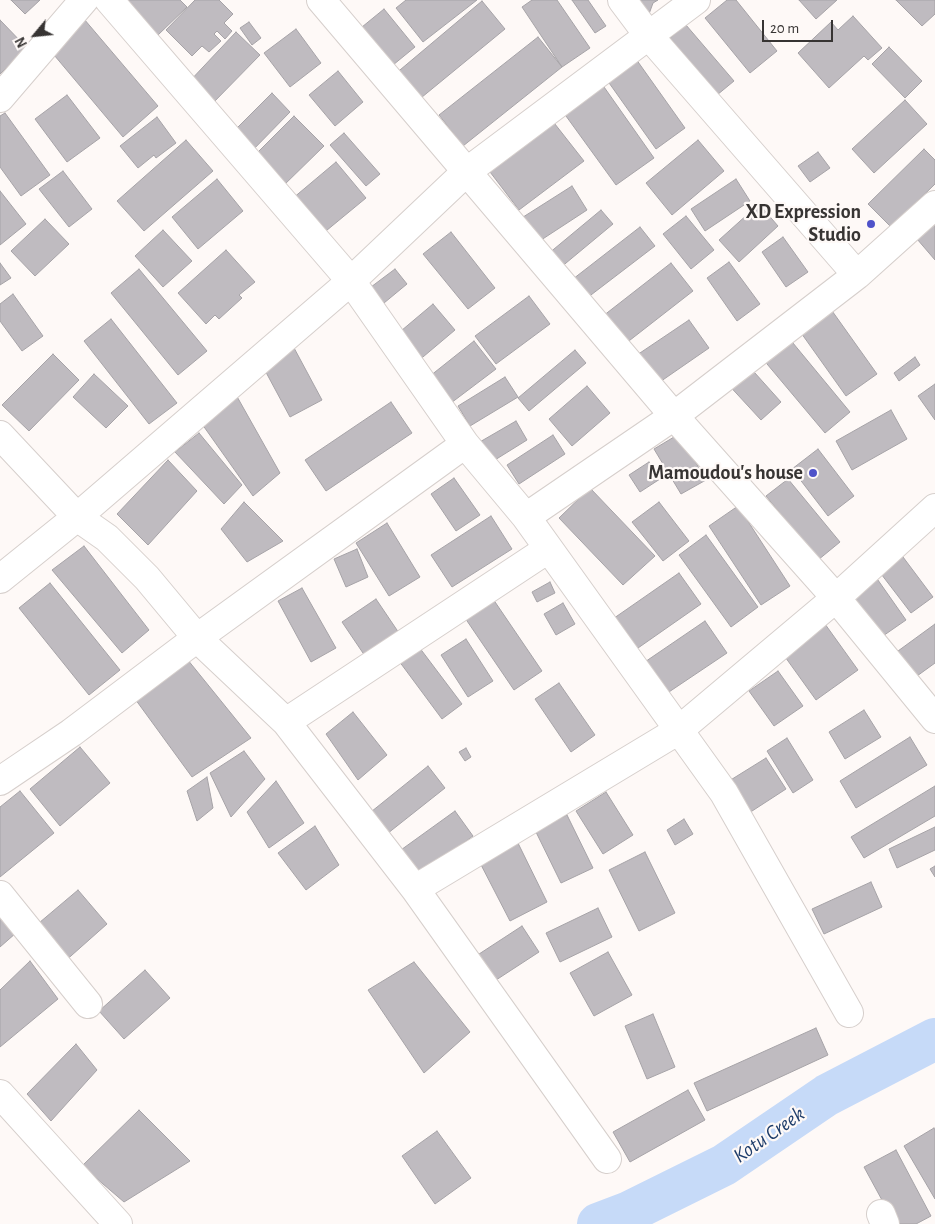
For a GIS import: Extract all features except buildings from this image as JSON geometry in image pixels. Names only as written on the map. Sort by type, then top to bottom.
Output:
[{"type":"street","points":[[0,98],[84,0]]},
{"type":"street","points":[[108,0],[350,281],[465,444],[526,517],[724,792],[849,1013]]},
{"type":"street","points":[[321,0],[465,173],[674,416],[836,598],[935,719]]},
{"type":"street","points":[[622,0],[649,36],[858,275]]},
{"type":"street","points":[[0,579],[77,518],[350,281],[465,173],[696,0]]},
{"type":"street","points":[[526,517],[674,416],[858,275],[935,205]]},
{"type":"street","points":[[0,435],[77,518],[113,545],[147,578],[197,638],[286,722],[415,889],[607,1159]]},
{"type":"street","points":[[0,781],[71,733],[197,638],[465,444]]},
{"type":"street","points":[[415,889],[679,730],[836,598],[935,508]]},
{"type":"street","points":[[286,722],[548,549]]},
{"type":"street","points":[[0,895],[88,1004]]},
{"type":"street","points":[[0,1094],[118,1224]]},
{"type":"waterway","name":"Kotu Creek","points":[[598,1224],[627,1213],[724,1165],[827,1095],[935,1039]]},
{"type":"place","name":"XD Expression Studio","points":[[871,224]]},
{"type":"place","name":"Mamoudou's house","points":[[813,473]]}]
